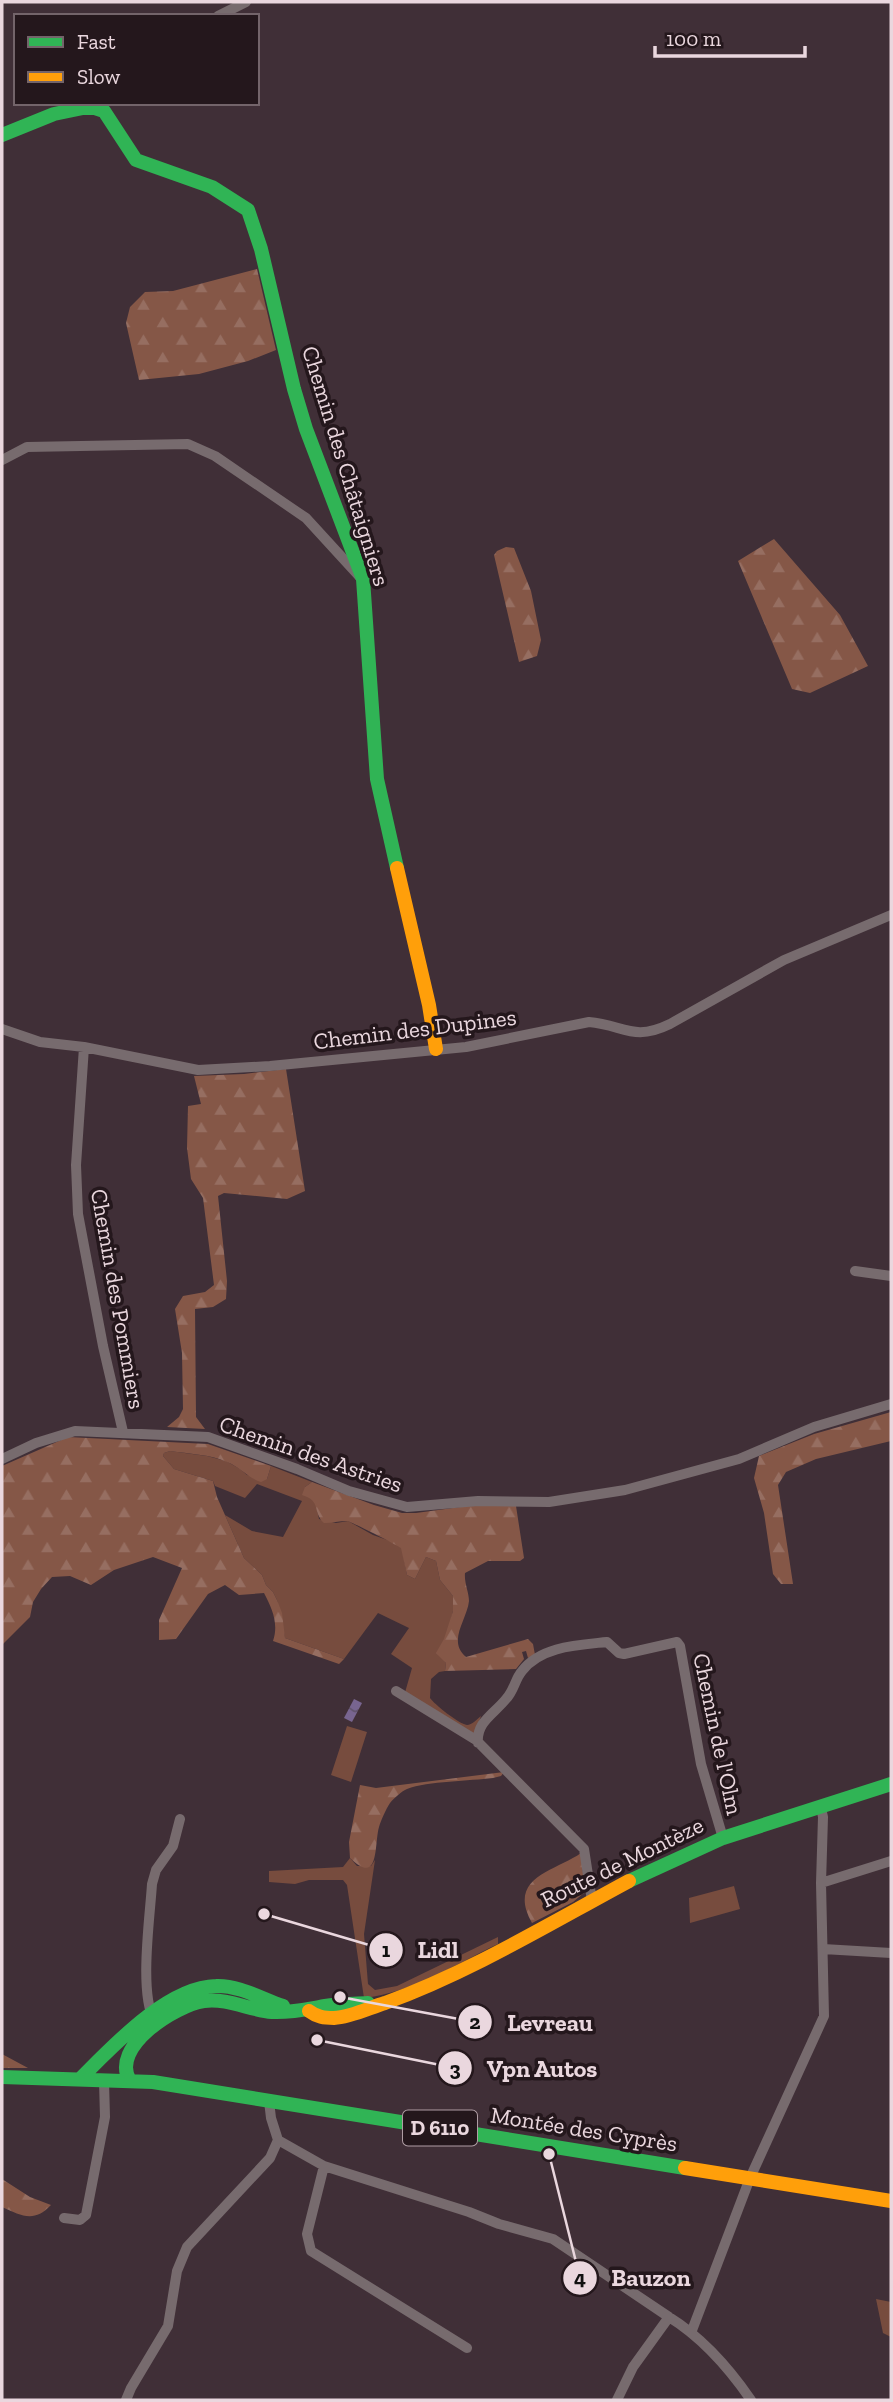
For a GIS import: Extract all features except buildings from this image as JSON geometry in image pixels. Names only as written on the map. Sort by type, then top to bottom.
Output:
[{"type":"street","points":[[222,14],[246,2]]},
{"type":"street","name":"Chemin des Châtaigniers","points":[[2,135],[81,107],[100,105],[136,160],[212,187],[248,210],[261,249],[306,429],[363,579],[377,779],[429,1005],[436,1049]]},
{"type":"street","points":[[2,460],[27,447],[188,444],[215,456],[306,518],[363,579]]},
{"type":"street","name":"Chemin des Dupines","points":[[2,1029],[40,1042],[198,1070],[270,1066],[466,1046],[589,1022],[603,1023],[639,1034],[658,1030],[784,960],[891,915]]},
{"type":"street","name":"Chemin des Pommiers","points":[[84,1048],[76,1165],[78,1214],[103,1346],[123,1432]]},
{"type":"street","points":[[855,1271],[891,1276]]},
{"type":"street","name":"Chemin des Astries","points":[[2,1459],[36,1443],[75,1431],[208,1437],[349,1491],[407,1507],[478,1501],[549,1502],[625,1490],[739,1459],[814,1427],[891,1404]]},
{"type":"street","name":"Chemin de l'Olm","points":[[478,1743],[478,1734],[486,1719],[510,1695],[522,1670],[539,1656],[592,1643],[607,1642],[624,1654],[677,1642],[680,1646],[701,1764],[723,1838]]},
{"type":"street","points":[[396,1691],[478,1743],[584,1849],[592,1901]]},
{"type":"street","name":"Route de Montèze","points":[[80,2079],[119,2040],[154,2019],[192,2005],[225,2001],[271,2012],[383,2003],[454,1973],[647,1872],[723,1838],[891,1784]]},
{"type":"street","points":[[691,2333],[750,2178],[824,2016],[821,1808]]},
{"type":"street","points":[[154,2019],[148,2002],[147,1976],[152,1884],[156,1870],[173,1846],[180,1819]]},
{"type":"street","points":[[821,1883],[891,1861]]},
{"type":"street","points":[[823,1949],[891,1953]]},
{"type":"street","name":"Route de Montèze","points":[[130,2081],[125,2075],[124,2067],[128,2056],[154,2019]]},
{"type":"street","name":"Montée des Cyprès","points":[[2,2077],[153,2082],[891,2201]]},
{"type":"street","points":[[64,2218],[80,2220],[86,2215],[105,2117],[104,2081]]},
{"type":"street","points":[[126,2400],[168,2326],[177,2271],[187,2247],[270,2158],[278,2140],[271,2118],[270,2101]]},
{"type":"street","points":[[278,2140],[324,2166],[499,2224],[553,2239],[691,2333],[731,2371],[751,2400]]},
{"type":"street","points":[[324,2166],[307,2234],[311,2251],[467,2348]]},
{"type":"street","points":[[617,2400],[633,2367],[669,2317]]},
{"type":"shaded area","points":[[170,1451],[226,1461],[247,1475],[267,1479],[271,1466],[312,1482],[305,1487],[316,1504],[319,1519],[336,1523],[348,1521],[373,1535],[393,1542],[402,1548],[407,1575],[415,1579],[426,1557],[436,1561],[440,1580],[453,1596],[453,1611],[442,1657],[446,1663],[445,1671],[439,1672],[431,1679],[430,1698],[463,1724],[471,1724],[481,1716],[475,1735],[404,1696],[412,1668],[391,1654],[409,1628],[378,1613],[344,1659],[285,1638],[277,1600],[262,1575],[244,1558],[225,1515],[252,1531],[283,1537],[302,1501],[257,1484],[245,1498],[215,1486],[213,1481],[174,1469],[163,1456]]},
{"type":"shaded area","points":[[347,1726],[367,1732],[351,1782],[331,1775]]},
{"type":"shaded area","points":[[350,1858],[357,1866],[371,1866],[375,1860],[364,1934],[368,1984],[375,1990],[397,1986],[498,1937],[498,1944],[416,1984],[364,1998],[347,1885],[343,1880],[309,1880],[295,1884],[269,1882],[269,1871],[343,1867]]},
{"type":"shaded area","points":[[734,1886],[740,1909],[690,1923],[689,1898]]},
{"type":"shaded area","points":[[876,2299],[891,2302],[891,2337],[883,2333]]},
{"type":"green space","points":[[257,269],[276,350],[248,361],[199,374],[139,380],[126,323],[130,307],[145,292],[173,291]]},
{"type":"green space","points":[[774,539],[840,615],[868,666],[810,693],[792,689],[738,561]]},
{"type":"green space","points":[[506,547],[514,548],[531,591],[541,640],[537,656],[519,662],[494,555]]},
{"type":"green space","points":[[286,1069],[305,1191],[287,1199],[224,1193],[218,1196],[227,1281],[226,1299],[213,1307],[195,1309],[196,1417],[205,1429],[167,1427],[179,1417],[183,1409],[182,1353],[175,1309],[183,1296],[205,1292],[214,1285],[203,1198],[191,1179],[187,1148],[188,1106],[201,1104],[194,1076]]},
{"type":"green space","points":[[891,1412],[891,1441],[816,1459],[786,1472],[778,1485],[793,1584],[781,1584],[773,1574],[764,1513],[754,1478],[759,1456],[814,1434]]},
{"type":"green space","points":[[68,1437],[208,1444],[271,1466],[267,1479],[261,1482],[232,1464],[213,1457],[170,1451],[163,1456],[174,1469],[213,1481],[217,1497],[244,1558],[262,1575],[277,1600],[282,1613],[285,1638],[344,1659],[339,1664],[273,1641],[275,1622],[264,1593],[239,1595],[225,1585],[208,1594],[176,1639],[159,1640],[159,1620],[182,1568],[153,1557],[114,1570],[91,1585],[70,1576],[52,1577],[33,1602],[30,1617],[2,1645],[2,1466]]},
{"type":"green space","points":[[312,1482],[402,1513],[475,1505],[516,1506],[524,1558],[520,1561],[488,1561],[465,1573],[469,1601],[458,1644],[466,1657],[528,1639],[533,1644],[535,1655],[528,1658],[526,1651],[522,1652],[524,1659],[516,1669],[445,1671],[446,1663],[436,1653],[444,1639],[453,1611],[453,1596],[440,1580],[436,1561],[426,1557],[415,1579],[407,1575],[401,1548],[347,1521],[324,1523],[312,1500],[302,1495],[305,1487]]},
{"type":"green space","points":[[504,1772],[493,1778],[426,1784],[405,1790],[388,1805],[379,1827],[376,1852],[371,1865],[366,1868],[360,1866],[350,1858],[349,1842],[360,1785],[376,1788]]},
{"type":"green space","points":[[581,1853],[585,1892],[573,1902],[532,1923],[526,1908],[525,1895],[529,1885]]},
{"type":"green space","points":[[2,2054],[28,2068],[2,2068]]},
{"type":"green space","points":[[2,2179],[30,2197],[51,2205],[33,2216],[22,2215],[2,2207]]},
{"type":"water","points":[[354,1699],[362,1703],[352,1722],[344,1718]]},
{"type":"traffic: fast","points":[[2,135],[54,114],[95,108],[104,111],[136,160],[212,187],[248,210],[261,249],[306,429],[363,579],[377,779],[397,868]]},
{"type":"traffic: fast","points":[[629,1881],[723,1838],[891,1784]]},
{"type":"traffic: fast","points":[[80,2079],[124,2036],[160,2007],[197,1989],[225,1986],[283,2006]]},
{"type":"traffic: fast","points":[[130,2081],[126,2068],[129,2055],[137,2042],[163,2019],[192,2004],[222,2001],[279,2012],[368,2003]]},
{"type":"traffic: fast","points":[[2,2077],[153,2082],[685,2168]]},
{"type":"traffic: slow","points":[[397,868],[429,1005],[436,1049]]},
{"type":"traffic: slow","points":[[309,2011],[324,2017],[340,2017],[417,1991],[509,1946],[629,1881]]},
{"type":"traffic: slow","points":[[685,2168],[891,2201]]},
{"type":"place","name":"Lidl","points":[[264,1914]]},
{"type":"place","name":"Levreau","points":[[340,1997]]},
{"type":"place","name":"Vpn Autos","points":[[317,2040]]},
{"type":"place","name":"Bauzon","points":[[549,2154]]}]
